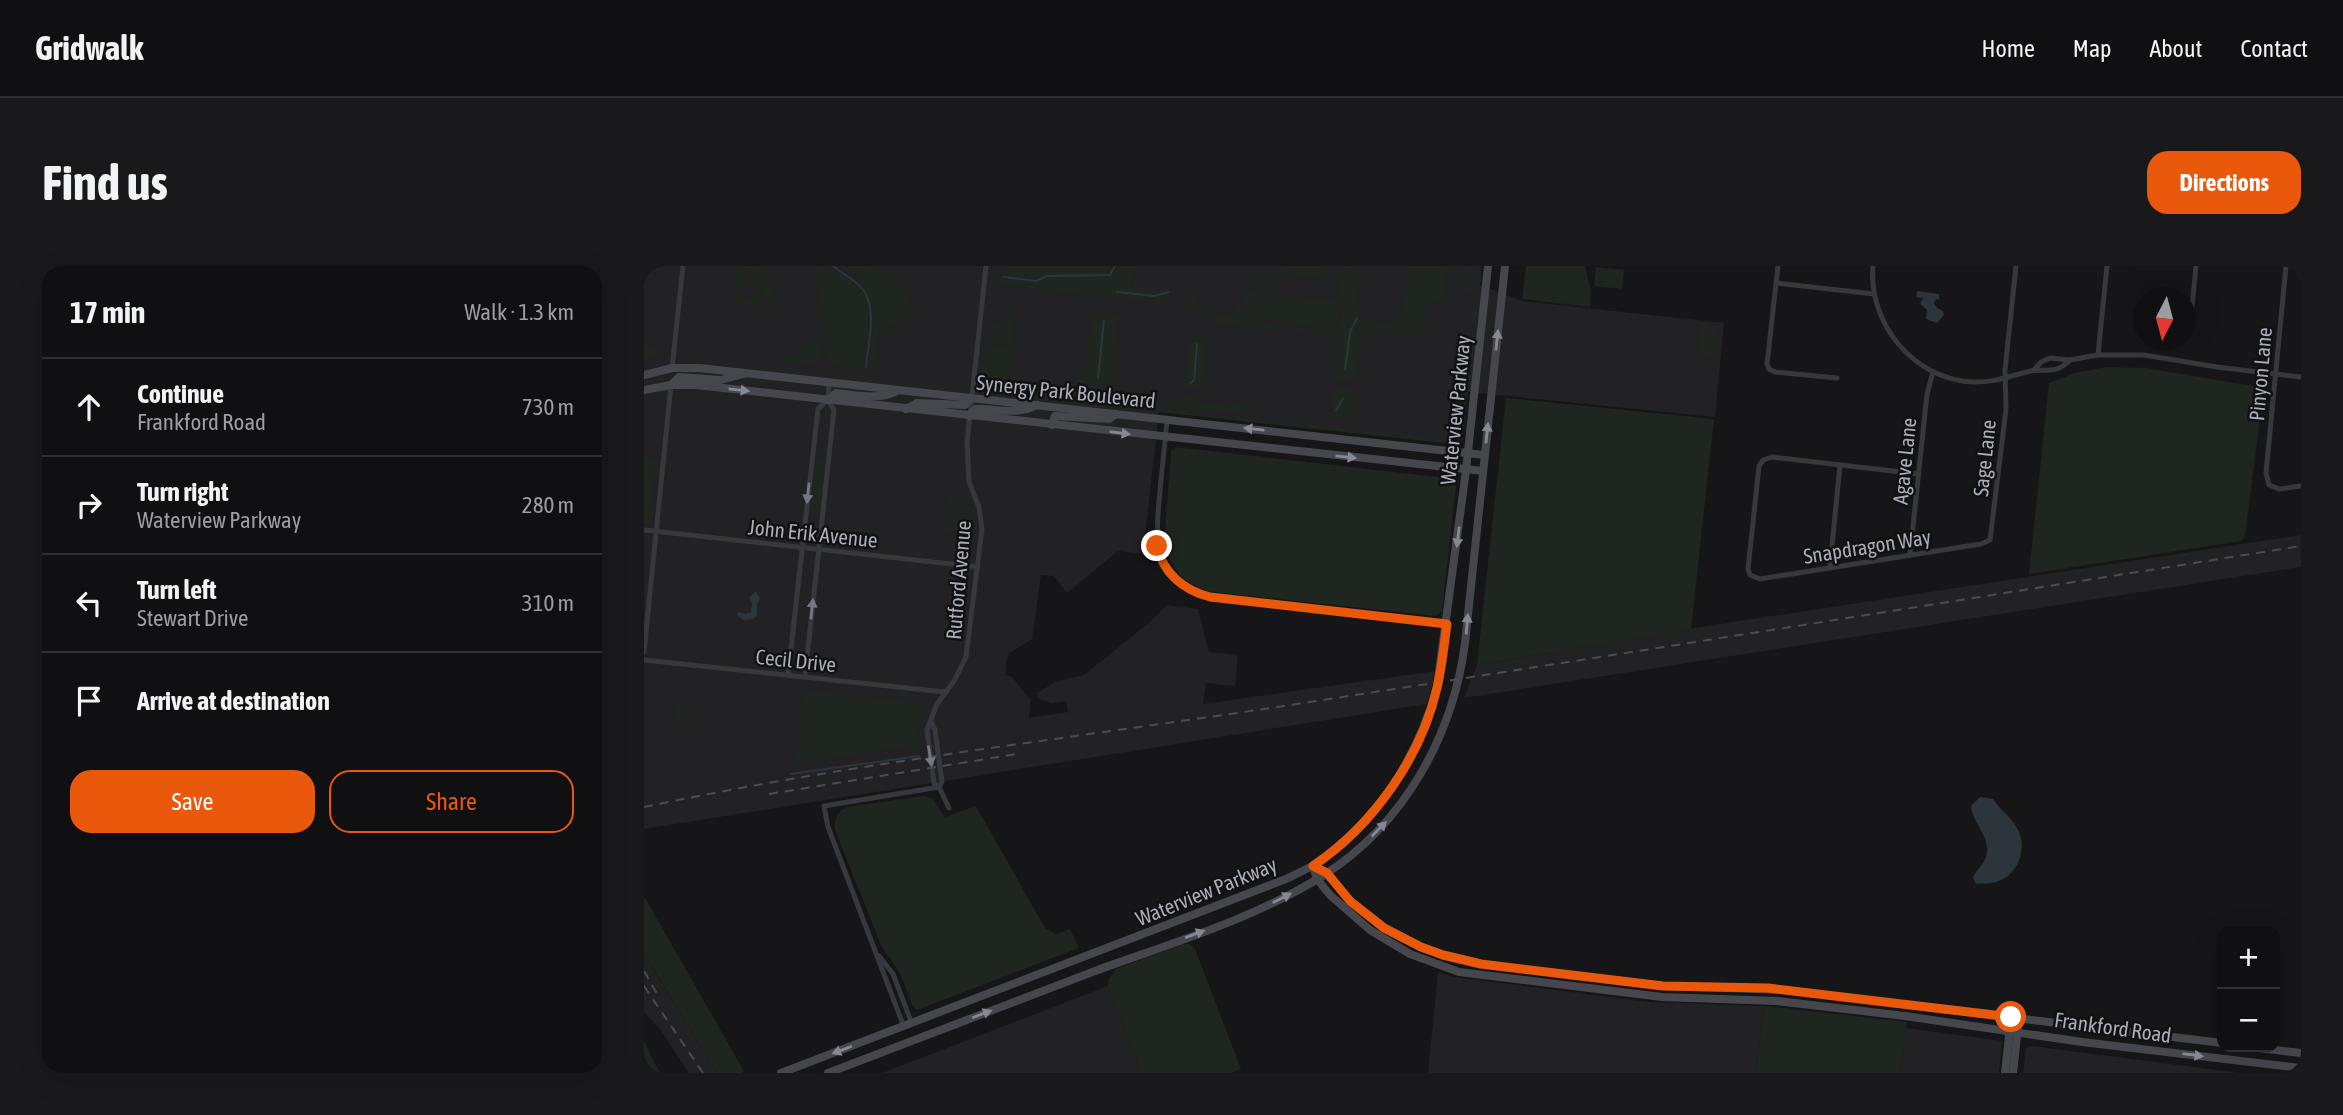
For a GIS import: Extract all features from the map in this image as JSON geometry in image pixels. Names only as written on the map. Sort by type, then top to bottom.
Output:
[{"type":"main road","name":"Waterview Parkway","points":[[781,1073],[1255,892],[1313,866],[1351,835],[1394,783],[1419,739],[1433,703],[1447,624],[1488,266]]},
{"type":"main road","name":"Waterview Parkway","points":[[828,1073],[1259,909],[1327,873],[1383,826],[1408,792],[1438,740],[1459,678],[1505,266]]},
{"type":"main road","name":"Synergy Park Boulevard","points":[[644,374],[672,368],[700,368],[1485,454]]},
{"type":"main road","points":[[671,385],[672,368]]},
{"type":"main road","points":[[671,385],[679,377],[721,380],[746,373]]},
{"type":"main road","name":"Synergy Park Boulevard","points":[[644,390],[671,385],[696,385],[1483,471]]},
{"type":"main road","points":[[1475,388],[1492,390]]},
{"type":"main road","points":[[828,400],[836,393],[883,396],[897,390]]},
{"type":"main road","points":[[906,409],[917,403],[965,405],[971,398]]},
{"type":"main road","points":[[969,416],[975,409],[1017,411],[1028,410],[1037,405]]},
{"type":"main road","points":[[1052,425],[1055,416],[1109,419],[1116,414]]},
{"type":"main road","points":[[1394,783],[1408,792]]},
{"type":"main road","name":"Frankford Road","points":[[1313,866],[1327,873],[1350,901],[1369,918],[1401,937],[1443,955],[1481,964],[1642,984],[1768,988],[2217,1043]]},
{"type":"main road","name":"Frankford Road","points":[[1313,866],[1317,879],[1343,908],[1370,930],[1410,954],[1472,975],[1674,998],[1777,1001],[2301,1068]]},
{"type":"main road","points":[[1089,956],[1094,972]]},
{"type":"main road","points":[[1640,994],[1642,984]]},
{"type":"main road","points":[[2013,1073],[2015,1018]]},
{"type":"main road","points":[[908,1025],[913,1040]]},
{"type":"main road","points":[[2005,1073],[2014,1031]]},
{"type":"main road","points":[[2280,1051],[2301,1053]]},
{"type":"main road","points":[[2256,1063],[2257,1052]]},
{"type":"street","points":[[672,368],[683,266]]},
{"type":"street","name":"Rutford Avenue","points":[[949,808],[939,787],[942,782],[932,723],[937,704],[958,674],[968,651],[982,517],[968,472],[969,416],[986,266]]},
{"type":"street","points":[[1778,266],[1767,364],[1769,369],[1775,372],[1837,378]]},
{"type":"street","points":[[1873,266],[1874,294],[1883,321],[1895,341],[1933,372],[1967,381],[2004,379],[2034,370],[2053,371],[2070,360]]},
{"type":"street","name":"Sage Lane","points":[[1990,540],[2006,409],[2004,379],[2016,266]]},
{"type":"street","points":[[2098,355],[2107,266]]},
{"type":"street","points":[[2194,287],[2196,266]]},
{"type":"street","name":"Pinyon Lane","points":[[2286,266],[2266,473],[2269,485],[2279,489],[2301,486]]},
{"type":"street","points":[[1776,283],[1874,294]]},
{"type":"street","points":[[2034,370],[2041,362],[2050,358],[2070,360],[2098,355],[2144,355],[2301,377]]},
{"type":"street","name":"Agave Lane","points":[[1910,555],[1927,394],[1933,372]]},
{"type":"street","points":[[805,676],[834,410],[828,400],[830,383]]},
{"type":"street","points":[[644,652],[671,385]]},
{"type":"street","points":[[788,675],[818,409],[828,400]]},
{"type":"street","points":[[1167,420],[1157,546],[1167,568],[1178,582],[1210,597],[1447,624]]},
{"type":"street","name":"Snapdragon Way","points":[[1840,465],[1772,457],[1762,460],[1759,466],[1748,569],[1750,575],[1760,579],[1981,544],[1990,540]]},
{"type":"street","points":[[1830,567],[1840,465],[1919,474]]},
{"type":"street","name":"John Erik Avenue","points":[[644,530],[978,566]]},
{"type":"street","name":"Cecil Drive","points":[[644,660],[945,692]]},
{"type":"street","points":[[908,1025],[877,954],[826,820],[824,806],[939,787]]},
{"type":"shaded area","points":[[644,266],[1482,266],[1480,285],[1522,301],[1724,323],[1715,417],[1468,392],[1462,445],[1159,412],[1143,554],[1118,551],[1067,593],[1054,576],[1041,575],[1032,639],[1008,654],[1005,675],[1011,676],[1031,700],[1029,718],[1068,712],[1066,701],[1052,703],[1039,699],[1036,694],[1055,682],[1084,675],[1167,605],[1198,609],[1209,652],[1238,655],[1235,686],[1206,683],[1203,704],[1436,671],[1427,704],[644,829]]},
{"type":"shaded area","points":[[740,266],[759,266],[769,278],[758,288]]},
{"type":"shaded area","points":[[813,266],[834,270],[847,278],[864,296],[868,307],[869,330],[864,368],[867,368],[873,332],[872,308],[863,287],[854,278],[856,273],[848,274],[836,266],[871,266],[892,270],[910,303],[912,318],[878,332],[876,355],[883,361],[872,371],[826,364],[823,315]]},
{"type":"shaded area","points":[[1006,266],[1134,266],[1131,288],[1134,279],[1143,288],[1167,291],[1170,294],[1169,303],[998,285],[1000,268],[1006,269]]},
{"type":"shaded area","points":[[1248,266],[1252,266],[1252,270],[1270,273],[1245,292]]},
{"type":"shaded area","points":[[1283,266],[1321,266],[1321,274],[1315,278],[1284,273],[1279,275],[1277,284],[1274,283],[1276,272]]},
{"type":"shaded area","points":[[1342,266],[1356,266],[1355,275],[1360,276],[1356,307],[1344,305],[1335,298],[1339,296],[1341,279],[1337,276],[1341,276]]},
{"type":"shaded area","points":[[1408,266],[1447,266],[1444,296],[1435,303],[1429,302],[1423,334],[1361,335],[1356,377],[1351,380],[1334,379],[1337,346],[1333,331],[1339,329],[1342,310],[1358,310],[1358,318],[1379,324],[1392,324],[1397,321],[1405,299]]},
{"type":"shaded area","points":[[1466,266],[1476,266],[1472,291],[1463,291]]},
{"type":"shaded area","points":[[1526,266],[1585,266],[1591,291],[1590,307],[1522,299]]},
{"type":"shaded area","points":[[737,267],[749,282],[734,295]]},
{"type":"shaded area","points":[[1596,267],[1624,270],[1622,289],[1594,286]]},
{"type":"shaded area","points":[[1272,276],[1271,294],[1297,297],[1300,293],[1300,297],[1318,299],[1319,295],[1320,300],[1337,301],[1337,327],[1334,329],[1253,318],[1243,298]]},
{"type":"shaded area","points":[[771,280],[775,286],[773,307],[759,290]]},
{"type":"shaded area","points":[[1917,291],[1939,294],[1939,299],[1934,303],[1944,315],[1937,323],[1926,319],[1927,310],[1920,304],[1923,298],[1916,297]]},
{"type":"shaded area","points":[[741,292],[747,300],[757,292],[770,308],[733,304]]},
{"type":"shaded area","points":[[1186,294],[1192,294],[1202,312],[1209,307],[1205,298],[1208,302],[1215,303],[1214,313],[1235,315],[1237,302],[1240,303],[1252,321],[1252,327],[1208,322],[1185,307]]},
{"type":"shaded area","points":[[1475,302],[1477,307],[1463,422]]},
{"type":"shaded area","points":[[1007,304],[1008,315],[1015,315],[1012,346],[991,343],[993,322],[1005,324]]},
{"type":"shaded area","points":[[1092,311],[1115,313],[1123,321],[1117,321],[1111,380],[1117,381],[1111,387],[1088,385],[1080,377],[1085,378],[1092,318],[1086,317]]},
{"type":"shaded area","points":[[1255,322],[1331,331],[1330,335],[1254,327]]},
{"type":"shaded area","points":[[1701,326],[1716,328],[1713,356],[1698,355]]},
{"type":"shaded area","points":[[1189,332],[1211,341],[1206,342],[1202,385],[1207,386],[1206,389],[1180,385],[1180,380],[1185,381],[1190,337],[1184,336]]},
{"type":"shaded area","points":[[817,338],[821,339],[820,362],[815,365],[787,362],[786,355],[804,351],[812,346]]},
{"type":"shaded area","points":[[644,345],[663,347],[662,355],[644,360]]},
{"type":"shaded area","points":[[987,346],[1011,349],[1009,375],[1005,379],[980,381]]},
{"type":"shaded area","points":[[2106,367],[2147,368],[2264,388],[2245,536],[2241,541],[2029,574],[2049,383],[2075,373]]},
{"type":"shaded area","points":[[994,382],[1004,383],[1017,393],[1443,441],[1456,440],[1456,444],[986,393],[987,386]]},
{"type":"shaded area","points":[[1333,387],[1351,389],[1355,394],[1353,411],[1341,419],[1330,420]]},
{"type":"shaded area","points":[[1184,395],[1192,396],[1193,401],[1234,406],[1236,401],[1245,403],[1244,409],[1254,415],[1164,407],[1183,400]]},
{"type":"shaded area","points":[[1506,398],[1714,419],[1691,629],[1477,665]]},
{"type":"shaded area","points":[[1176,447],[1455,479],[1442,611],[1435,616],[1206,591],[1183,579],[1170,561],[1164,546],[1171,452]]},
{"type":"shaded area","points":[[651,458],[656,460],[652,519],[644,519],[644,463]]},
{"type":"shaded area","points":[[816,460],[826,462],[820,514],[810,513]]},
{"type":"shaded area","points":[[947,496],[965,498],[972,515],[959,511],[958,519],[972,518],[972,535],[943,532]]},
{"type":"shaded area","points":[[2301,535],[2301,567],[1464,698],[1477,665],[1694,628]]},
{"type":"shaded area","points":[[756,591],[760,598],[757,616],[743,620],[737,615],[738,612],[751,612],[752,604],[749,598]]},
{"type":"shaded area","points":[[803,689],[921,703],[919,745],[796,764]]},
{"type":"shaded area","points":[[675,703],[690,704],[687,728],[672,726]]},
{"type":"shaded area","points":[[922,796],[932,798],[945,817],[976,806],[1045,928],[1056,934],[1070,929],[1079,948],[917,1010],[912,1005],[900,973],[881,945],[835,826],[839,813],[848,807]]},
{"type":"shaded area","points":[[1980,797],[1993,799],[2013,821],[2022,849],[2017,865],[2006,877],[1996,882],[1976,884],[1973,877],[1987,855],[1986,840],[1971,806]]},
{"type":"shaded area","points":[[644,896],[744,1071],[741,1073],[717,1073],[644,953]]},
{"type":"shaded area","points":[[1184,944],[1195,949],[1241,1069],[1230,1073],[1140,1073],[1108,986],[1109,979],[1116,969]]},
{"type":"shaded area","points":[[644,953],[717,1073],[689,1073],[660,1029],[644,1012]]},
{"type":"shaded area","points":[[1438,972],[1453,977],[1649,1002],[1764,1006],[1756,1073],[1428,1073]]},
{"type":"shaded area","points":[[1108,986],[1140,1073],[882,1073]]},
{"type":"shaded area","points":[[1764,1006],[1907,1022],[1900,1073],[1756,1073]]},
{"type":"shaded area","points":[[1906,1028],[2002,1041],[1999,1073],[1900,1073]]},
{"type":"shaded area","points":[[644,1041],[658,1070],[661,1073],[644,1073]]},
{"type":"shaded area","points":[[2032,1046],[2240,1073],[2023,1073],[2026,1048]]},
{"type":"waterway","points":[[833,266],[854,280],[866,294],[871,314],[866,367]]},
{"type":"waterway","points":[[1004,277],[1036,281],[1047,276],[1110,275],[1115,266]]},
{"type":"waterway","points":[[1117,292],[1154,296],[1169,292]]},
{"type":"waterway","points":[[1345,370],[1350,332],[1357,318]]},
{"type":"waterway","points":[[1098,378],[1104,320]]},
{"type":"waterway","points":[[1190,383],[1194,380],[1197,344]]},
{"type":"waterway","points":[[1336,411],[1343,398]]},
{"type":"waterway","points":[[791,774],[919,756]]},
{"type":"railway","points":[[644,807],[880,764],[1198,719],[2301,546]]},
{"type":"railway","points":[[769,794],[1017,754]]},
{"type":"railway","points":[[644,971],[657,994]]},
{"type":"railway","points":[[644,986],[703,1073]]},
{"type":"route","points":[[1157,546],[1171,575],[1201,595],[1447,624],[1433,703],[1404,768],[1362,823],[1346,840],[1313,866],[1327,873],[1350,901],[1369,918],[1401,937],[1443,955],[1487,965],[1663,986],[1768,988],[2011,1017]]}]
